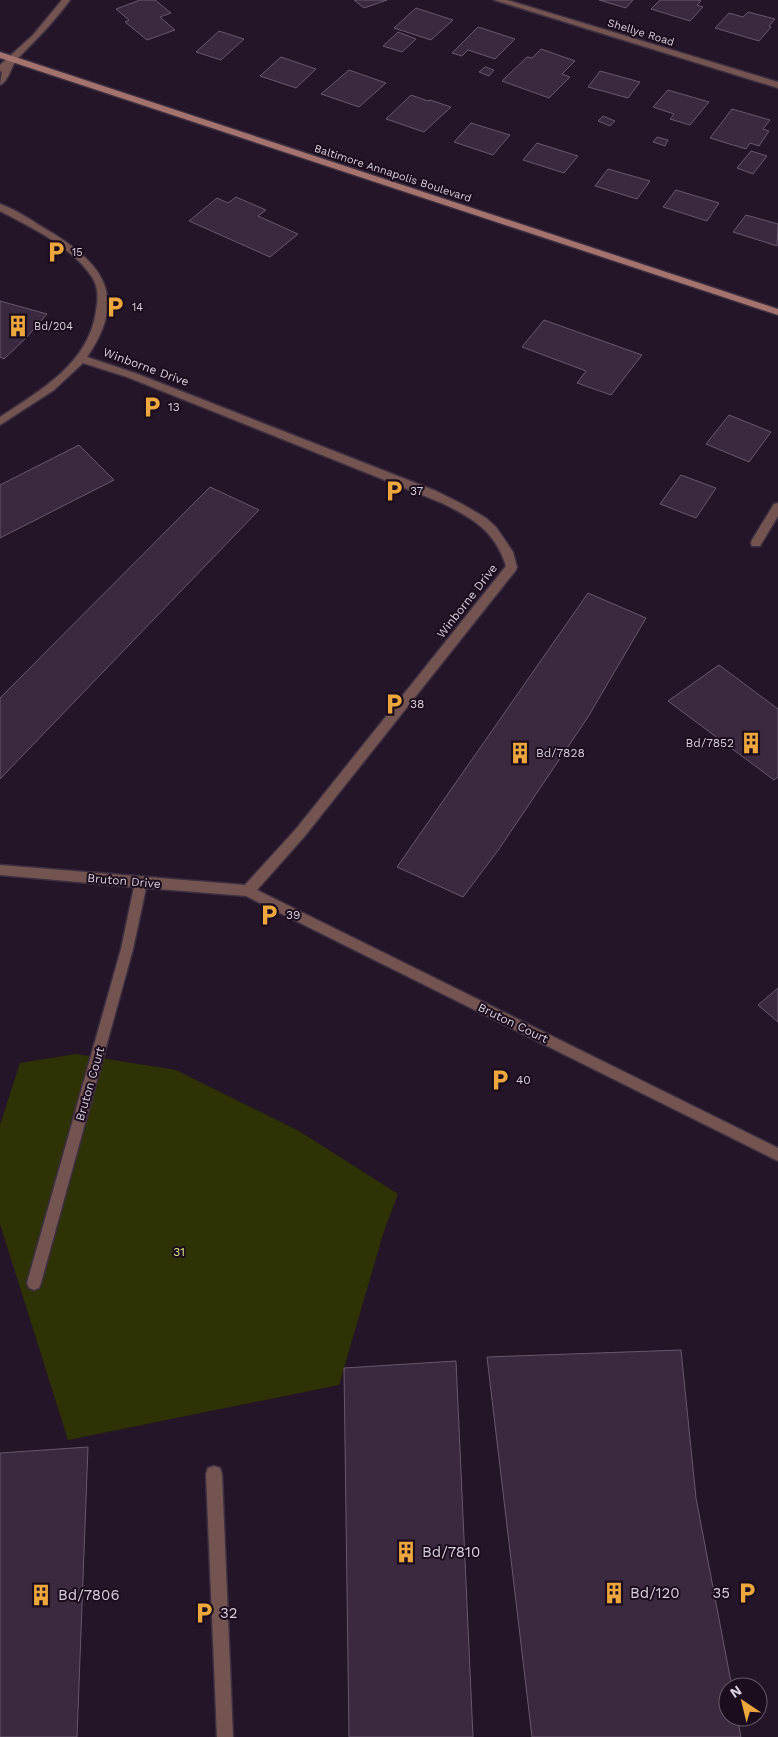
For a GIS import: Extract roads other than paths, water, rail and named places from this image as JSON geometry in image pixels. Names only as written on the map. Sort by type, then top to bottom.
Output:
[{"type":"main road","name":"Baltimore Annapolis Boulevard","points":[[0,55],[778,312]]},
{"type":"street","points":[[0,69],[12,60],[50,23],[66,0]]},
{"type":"street","name":"Shellye Road","points":[[498,0],[778,85]]},
{"type":"street","points":[[0,82],[12,60]]},
{"type":"street","points":[[0,207],[62,243],[85,262],[102,286],[102,313],[96,334],[82,359],[61,380],[0,422]]},
{"type":"street","name":"Winborne Drive","points":[[82,359],[132,375],[432,494],[475,515],[496,534],[508,551],[512,567],[300,833],[248,891]]},
{"type":"street","points":[[756,543],[778,508]]},
{"type":"street","name":"Bruton Drive","points":[[0,870],[248,891]]},
{"type":"street","name":"Bruton Court","points":[[34,1283],[128,949],[141,883]]},
{"type":"street","name":"Bruton Court","points":[[248,891],[778,1155]]},
{"type":"street","points":[[214,1474],[225,1737]]},
{"type":"place","name":"15","points":[[56,252]]},
{"type":"place","name":"14","points":[[115,307]]},
{"type":"place","name":"Bd/204","points":[[18,326]]},
{"type":"place","name":"13","points":[[152,407]]},
{"type":"place","name":"37","points":[[394,491]]},
{"type":"place","name":"38","points":[[394,704]]},
{"type":"place","name":"Bd/7852","points":[[751,743]]},
{"type":"place","name":"Bd/7828","points":[[520,753]]},
{"type":"place","name":"39","points":[[269,915]]},
{"type":"place","name":"40","points":[[500,1080]]},
{"type":"place","name":"Bd/7810","points":[[406,1552]]},
{"type":"place","name":"Bd/120","points":[[614,1593]]},
{"type":"place","name":"35","points":[[747,1593]]},
{"type":"place","name":"Bd/7806","points":[[41,1595]]},
{"type":"place","name":"32","points":[[204,1613]]},
{"type":"park label","name":"31","points":[[179,1252]]}]
